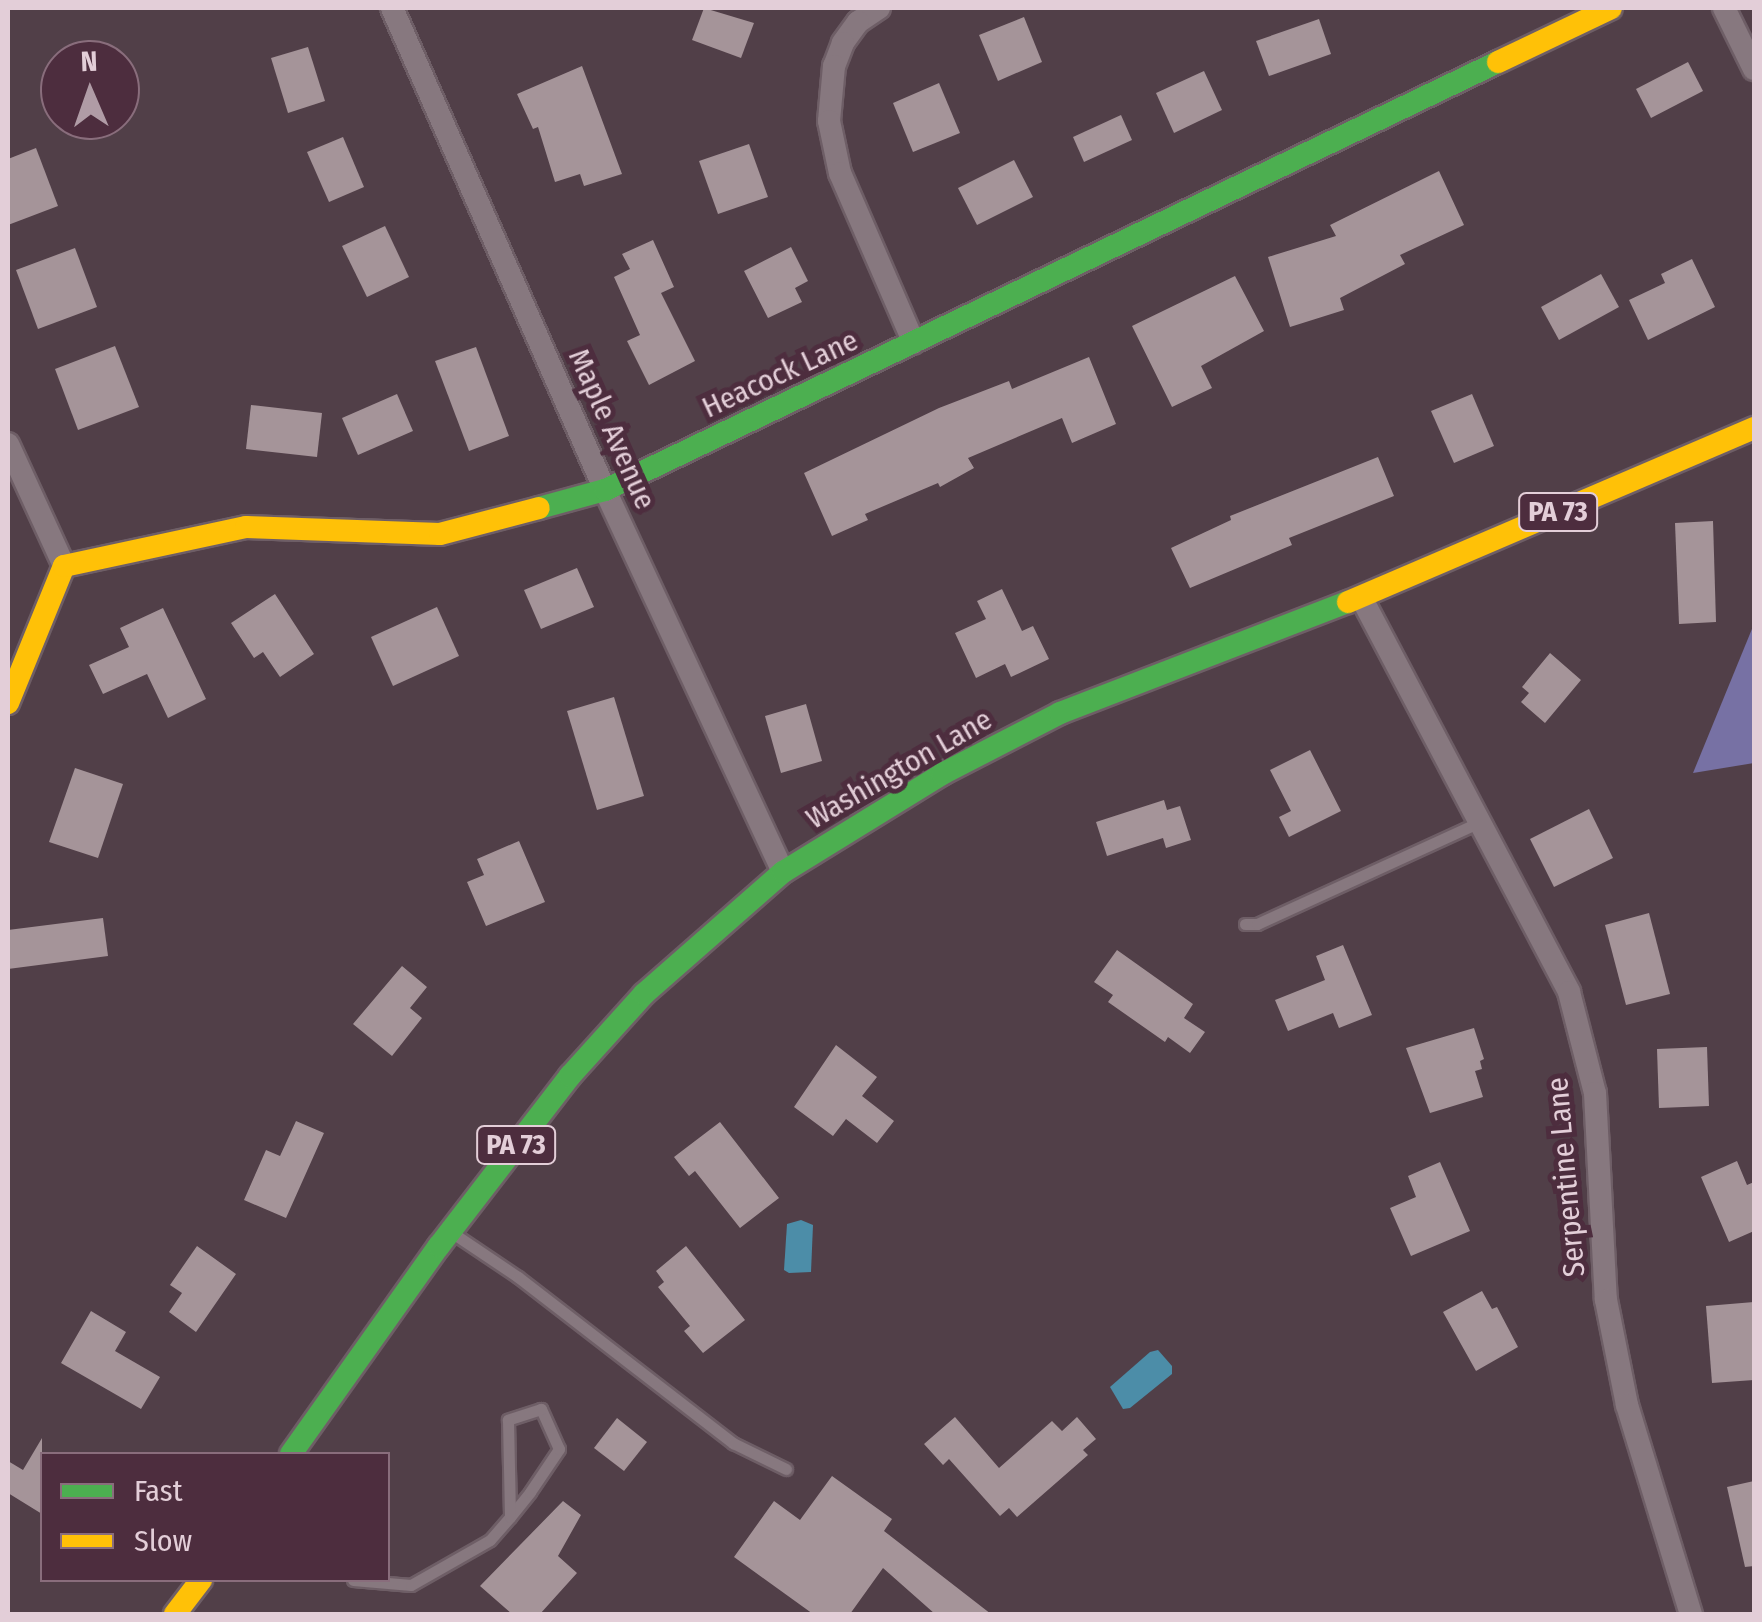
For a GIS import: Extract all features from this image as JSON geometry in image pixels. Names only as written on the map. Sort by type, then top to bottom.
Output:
[{"type":"main road","name":"Heacock Lane","points":[[64,566],[246,527],[440,534],[605,490],[1611,8]]},
{"type":"main road","name":"Washington Lane","points":[[292,1452],[451,1231],[570,1076],[644,994],[783,872],[942,774],[1060,713],[1361,597],[1754,428]]},
{"type":"main road","points":[[8,703],[64,566]]},
{"type":"main road","points":[[175,1614],[199,1582]]},
{"type":"street","name":"Maple Avenue","points":[[392,8],[605,490],[783,872]]},
{"type":"street","points":[[879,8],[858,22],[843,43],[832,80],[829,121],[840,174],[914,343]]},
{"type":"street","points":[[1724,8],[1754,70]]},
{"type":"street","points":[[8,444],[64,566]]},
{"type":"street","name":"Serpentine Lane","points":[[1361,597],[1569,992],[1596,1093],[1606,1300],[1627,1405],[1691,1614]]},
{"type":"lane","points":[[1245,924],[1257,924],[1480,822]]},
{"type":"lane","points":[[451,1231],[518,1277],[732,1443],[786,1469]]},
{"type":"lane","points":[[376,1582],[411,1585],[490,1540],[510,1516],[558,1448],[541,1409],[508,1420],[510,1516]]},
{"type":"shaded area","points":[[1754,624],[1754,763],[1693,773]]},
{"type":"water","points":[[801,1220],[813,1225],[811,1272],[789,1273],[784,1270],[787,1224]]},
{"type":"water","points":[[1158,1350],[1172,1366],[1172,1374],[1130,1408],[1123,1409],[1110,1387],[1150,1352]]},
{"type":"building","points":[[704,8],[754,23],[741,58],[692,40]]},
{"type":"building","points":[[1024,17],[1042,62],[998,81],[979,35]]},
{"type":"building","points":[[1319,19],[1331,54],[1269,76],[1256,41]]},
{"type":"building","points":[[308,47],[325,101],[288,113],[271,58]]},
{"type":"building","points":[[1688,62],[1703,91],[1651,118],[1636,89]]},
{"type":"building","points":[[582,66],[622,174],[584,186],[580,174],[555,182],[538,127],[533,129],[517,94]]},
{"type":"building","points":[[1204,71],[1222,110],[1174,133],[1156,93]]},
{"type":"building","points":[[939,83],[960,133],[913,152],[893,103]]},
{"type":"building","points":[[1121,115],[1132,140],[1084,162],[1073,137]]},
{"type":"building","points":[[343,137],[364,187],[329,202],[307,152]]},
{"type":"building","points":[[749,144],[768,197],[718,214],[699,161]]},
{"type":"building","points":[[36,148],[58,206],[8,225],[8,159]]},
{"type":"building","points":[[1014,160],[1033,197],[977,225],[958,188]]},
{"type":"building","points":[[1439,171],[1464,225],[1400,255],[1405,264],[1340,298],[1344,310],[1290,327],[1268,257],[1336,236],[1330,225]]},
{"type":"building","points":[[385,226],[409,277],[367,297],[342,246]]},
{"type":"building","points":[[653,240],[674,287],[661,293],[695,361],[649,385],[627,341],[640,335],[614,277],[630,269],[622,254]]},
{"type":"building","points":[[791,247],[808,281],[795,288],[802,302],[768,318],[744,271]]},
{"type":"building","points":[[75,248],[97,307],[38,329],[16,270]]},
{"type":"building","points":[[1692,259],[1715,307],[1648,340],[1629,300],[1665,283],[1661,274]]},
{"type":"building","points":[[1601,274],[1619,307],[1559,340],[1541,307]]},
{"type":"building","points":[[1235,276],[1264,331],[1201,366],[1212,388],[1172,407],[1132,326]]},
{"type":"building","points":[[115,346],[139,407],[78,430],[55,369]]},
{"type":"building","points":[[476,347],[509,436],[469,451],[435,361]]},
{"type":"building","points":[[1089,357],[1116,424],[1072,443],[1062,418],[968,458],[974,468],[940,487],[938,483],[865,514],[868,520],[832,536],[804,473],[939,408],[1009,381],[1012,389]]},
{"type":"building","points":[[397,394],[413,431],[358,455],[342,418]]},
{"type":"building","points":[[1472,394],[1494,446],[1454,463],[1431,411]]},
{"type":"building","points":[[251,405],[322,413],[317,457],[246,449]]},
{"type":"building","points":[[1378,457],[1394,496],[1289,538],[1292,545],[1190,588],[1171,548],[1231,520],[1230,516]]},
{"type":"building","points":[[1713,521],[1716,622],[1679,624],[1675,523]]},
{"type":"building","points":[[577,568],[594,607],[541,629],[524,590]]},
{"type":"building","points":[[1002,589],[1022,631],[1033,626],[1049,659],[1011,677],[1005,664],[976,678],[955,633],[986,619],[977,601]]},
{"type":"building","points":[[275,594],[314,654],[280,677],[263,652],[254,658],[231,623]]},
{"type":"building","points":[[437,607],[459,656],[393,686],[371,637]]},
{"type":"building","points":[[163,608],[206,699],[168,718],[147,674],[103,694],[89,665],[129,647],[120,628]]},
{"type":"building","points":[[1550,653],[1581,680],[1545,723],[1521,702],[1529,693],[1522,687]]},
{"type":"building","points":[[614,697],[644,796],[597,810],[567,711]]},
{"type":"building","points":[[806,704],[822,761],[781,773],[765,716]]},
{"type":"building","points":[[1310,750],[1341,811],[1289,837],[1279,817],[1291,811],[1270,770]]},
{"type":"building","points":[[75,768],[123,784],[98,858],[49,842]]},
{"type":"building","points":[[1164,800],[1167,810],[1180,806],[1191,840],[1166,848],[1163,838],[1107,856],[1096,822]]},
{"type":"building","points":[[1589,809],[1613,858],[1554,887],[1530,839]]},
{"type":"building","points":[[519,841],[545,902],[486,926],[467,882],[484,875],[477,859]]},
{"type":"building","points":[[1649,913],[1670,994],[1626,1005],[1605,925]]},
{"type":"building","points":[[103,918],[108,956],[8,969],[8,930]]},
{"type":"building","points":[[1343,945],[1372,1015],[1339,1028],[1333,1013],[1288,1031],[1275,1000],[1325,980],[1316,956]]},
{"type":"building","points":[[1117,950],[1193,1004],[1184,1018],[1205,1032],[1190,1053],[1168,1037],[1165,1042],[1108,1002],[1113,995],[1094,982]]},
{"type":"building","points":[[402,966],[427,987],[410,1008],[422,1018],[392,1056],[353,1024]]},
{"type":"building","points":[[1474,1028],[1484,1059],[1480,1061],[1482,1069],[1475,1071],[1483,1097],[1430,1113],[1406,1048]]},
{"type":"building","points":[[836,1045],[877,1077],[862,1096],[894,1121],[877,1143],[846,1119],[833,1136],[794,1107]]},
{"type":"building","points":[[1707,1047],[1709,1106],[1659,1108],[1657,1049]]},
{"type":"building","points":[[296,1121],[324,1133],[286,1218],[244,1200],[266,1150],[280,1156]]},
{"type":"building","points":[[720,1122],[779,1198],[740,1228],[695,1171],[689,1176],[674,1157]]},
{"type":"building","points":[[1737,1161],[1747,1185],[1754,1182],[1754,1231],[1729,1242],[1701,1177]]},
{"type":"building","points":[[1440,1162],[1470,1231],[1411,1256],[1390,1208],[1416,1197],[1408,1176]]},
{"type":"building","points":[[197,1246],[236,1274],[196,1332],[169,1312],[182,1293],[170,1285]]},
{"type":"building","points":[[686,1246],[745,1320],[703,1353],[684,1331],[690,1326],[658,1287],[664,1282],[656,1271]]},
{"type":"building","points":[[1482,1291],[1492,1309],[1497,1307],[1518,1347],[1476,1371],[1443,1312]]},
{"type":"building","points":[[1754,1302],[1754,1380],[1712,1383],[1706,1306]]},
{"type":"building","points":[[91,1311],[126,1332],[115,1351],[160,1377],[141,1409],[61,1363]]},
{"type":"building","points":[[955,1417],[999,1468],[1052,1421],[1062,1431],[1077,1417],[1096,1439],[1083,1450],[1088,1455],[1017,1517],[1009,1508],[1000,1516],[949,1459],[943,1465],[924,1444]]},
{"type":"building","points":[[617,1418],[647,1442],[624,1471],[594,1448]]},
{"type":"building","points":[[42,1438],[40,1513],[8,1493],[8,1461],[23,1470]]},
{"type":"building","points":[[832,1476],[892,1519],[884,1531],[991,1614],[935,1614],[883,1568],[850,1614],[813,1614],[734,1557],[774,1501],[800,1520]]},
{"type":"building","points":[[1754,1481],[1754,1566],[1745,1567],[1727,1487]]},
{"type":"building","points":[[563,1501],[581,1515],[558,1556],[577,1573],[540,1614],[512,1614],[480,1586]]},
{"type":"traffic: fast","points":[[539,508],[605,490],[1498,62]]},
{"type":"traffic: fast","points":[[292,1452],[439,1246],[570,1076],[644,994],[783,872],[942,774],[1060,713],[1348,602]]},
{"type":"traffic: slow","points":[[1498,62],[1611,8]]},
{"type":"traffic: slow","points":[[1348,602],[1754,428]]},
{"type":"traffic: slow","points":[[8,703],[64,566],[246,527],[440,534],[539,508]]},
{"type":"traffic: slow","points":[[175,1614],[199,1582]]}]
